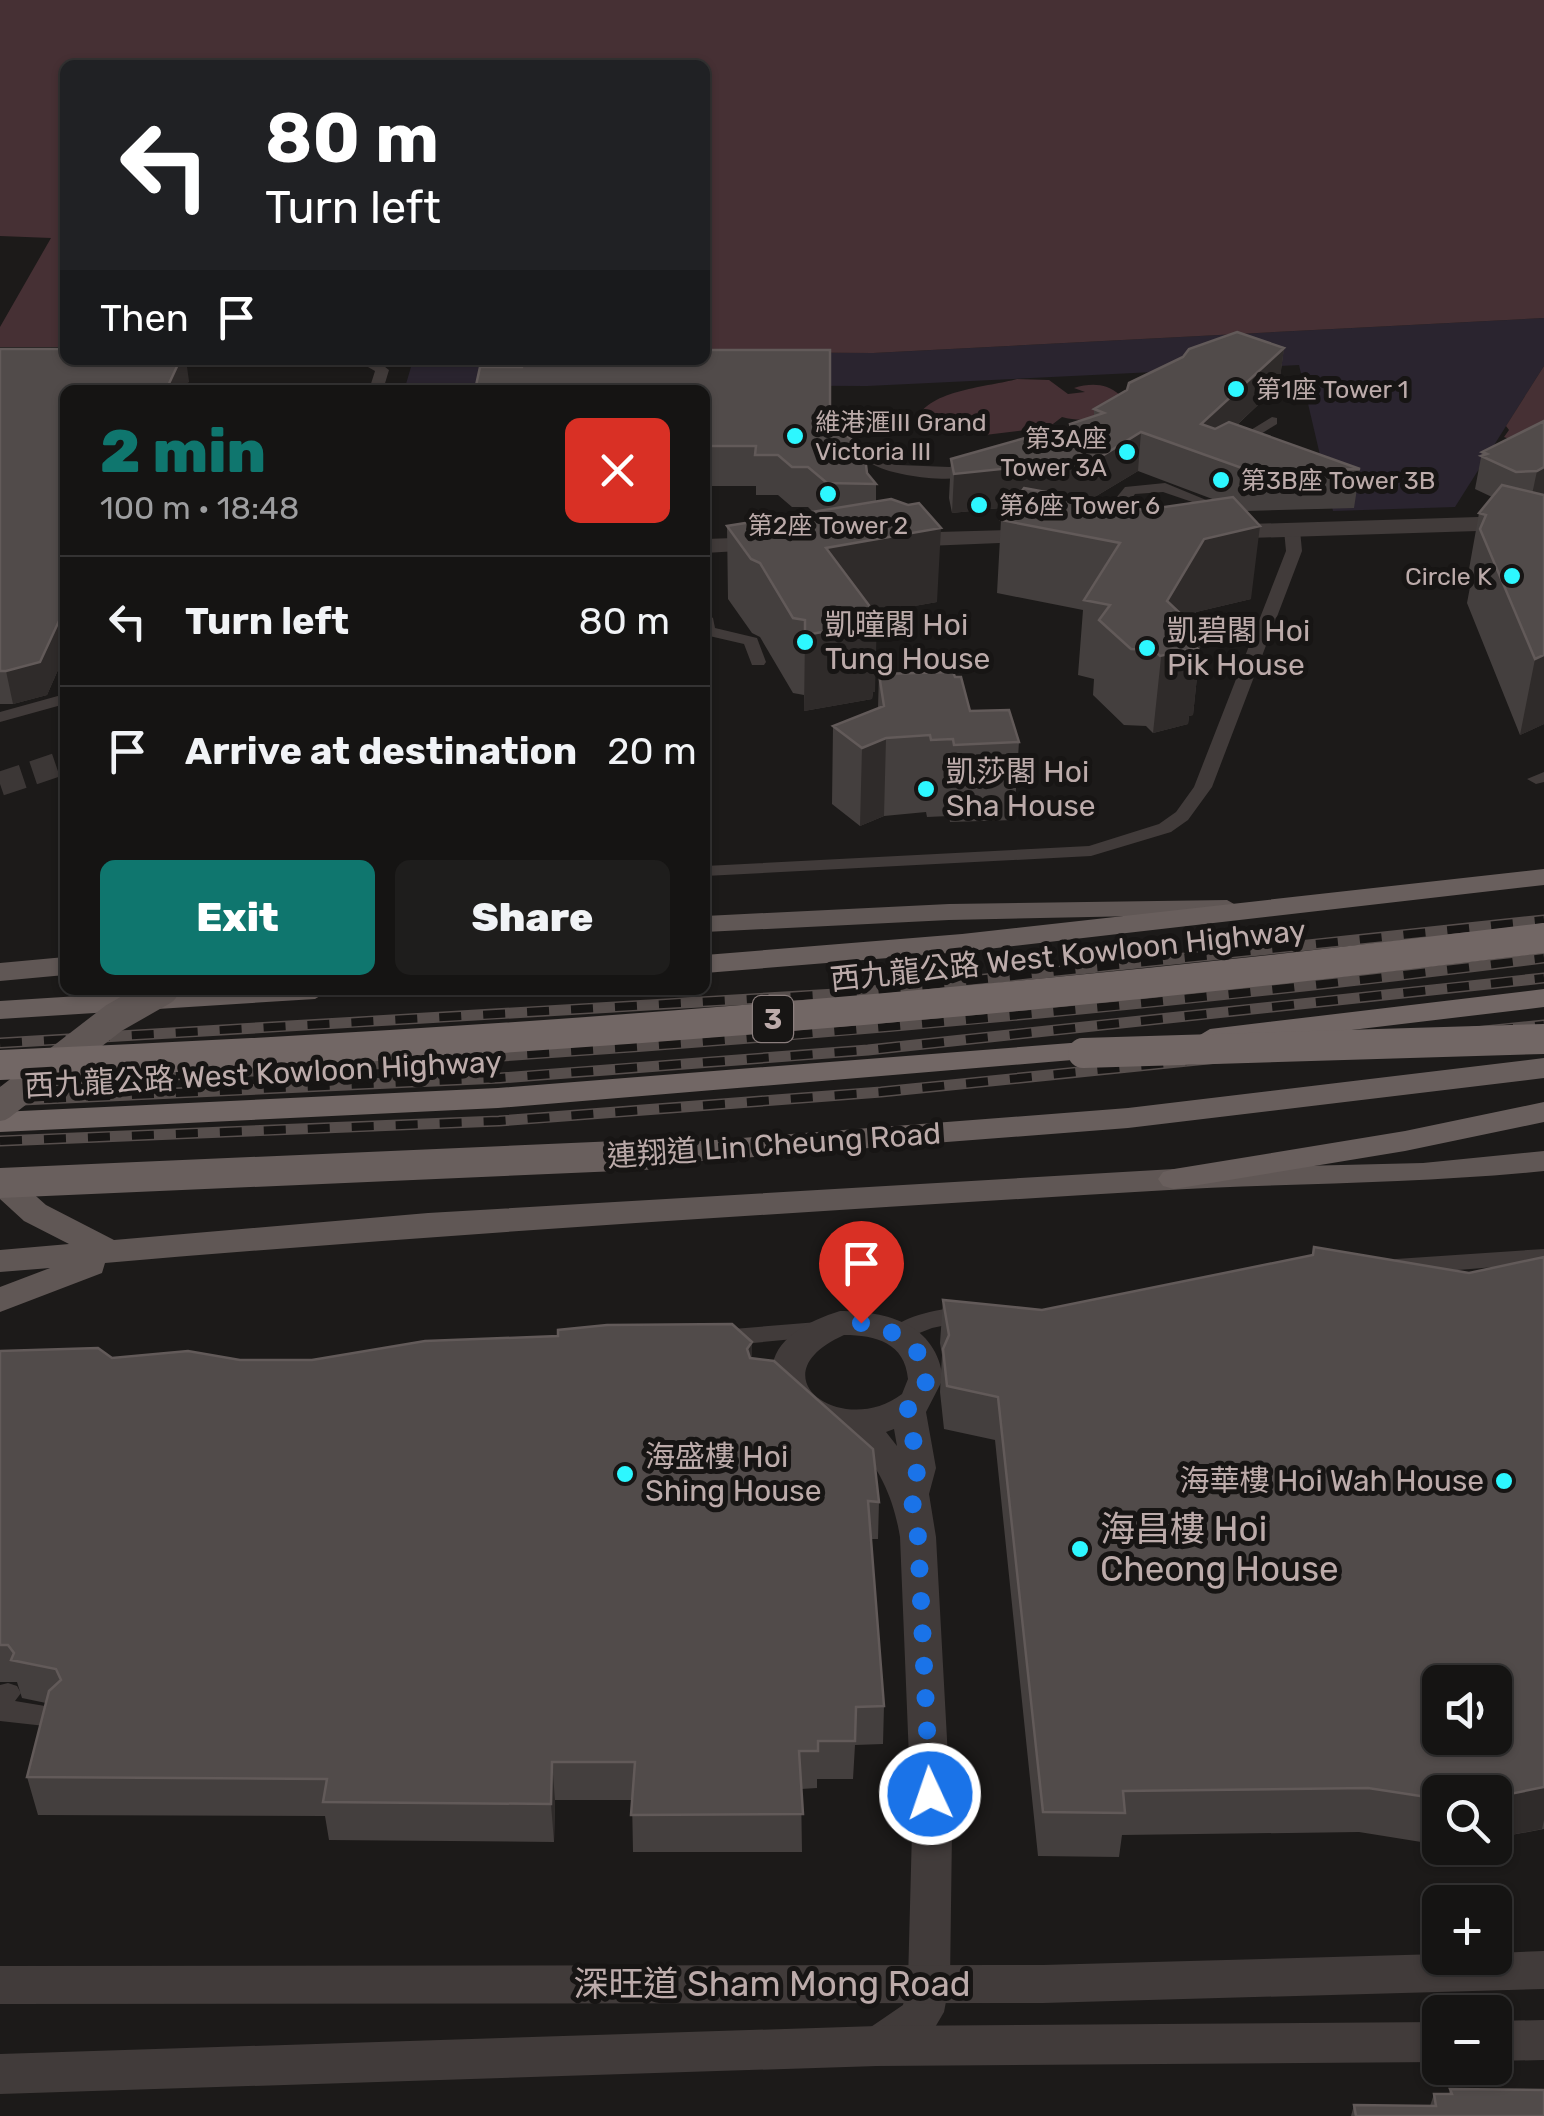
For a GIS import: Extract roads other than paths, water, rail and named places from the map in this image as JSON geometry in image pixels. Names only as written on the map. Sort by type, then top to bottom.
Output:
[{"type":"highway","points":[[710,964],[962,943],[1544,876]]},
{"type":"highway","name":"西九龍公路 West Kowloon Highway","points":[[0,1064],[500,1039],[856,1013],[1544,938]]},
{"type":"highway","points":[[0,1010],[236,995]]},
{"type":"highway","name":"西九龍公路 West Kowloon Highway","points":[[0,1122],[498,1098],[1083,1052],[1544,998]]},
{"type":"highway","points":[[1083,1052],[1544,1039]]},
{"type":"highway","name":"連翔道 Lin Cheung Road","points":[[3,1186],[663,1154],[1128,1118],[1544,1068]]},
{"type":"highway","points":[[1174,1178],[1405,1141],[1544,1112]]},
{"type":"main road","points":[[710,924],[948,912],[1279,907]]},
{"type":"main road","points":[[0,972],[60,966]]},
{"type":"main road","points":[[0,1106],[114,1018],[154,995]]},
{"type":"main road","name":"連翔道 Lin Cheung Road","points":[[0,1261],[116,1255],[428,1224],[1174,1178],[1424,1173],[1544,1161]]},
{"type":"main road","points":[[3,1186],[69,1234],[116,1255]]},
{"type":"main road","points":[[0,1300],[116,1255]]},
{"type":"street","points":[[1202,532],[1544,522]]},
{"type":"street","points":[[1097,535],[1138,534]]},
{"type":"street","points":[[875,541],[1062,536]]},
{"type":"street","points":[[710,546],[800,543]]},
{"type":"street","points":[[861,1323],[899,1333],[912,1342],[927,1368],[926,1385],[908,1409],[890,1419],[862,1424],[814,1414],[775,1387],[790,1354],[818,1330],[861,1323]]},
{"type":"street","points":[[877,2046],[912,2027],[923,2012],[929,1981],[932,1831],[918,1537],[911,1494],[918,1468],[908,1409]]},
{"type":"street","points":[[862,1424],[911,1494]]},
{"type":"street","name":"深旺道 Sham Mong Road","points":[[0,1985],[388,1987],[929,1981],[1042,1984],[1544,1970]]},
{"type":"street","points":[[1512,2041],[1544,2040]]},
{"type":"street","name":"深旺道 Sham Mong Road","points":[[0,2074],[877,2046],[1422,2042]]},
{"type":"lane","points":[[372,365],[382,370],[378,385]]},
{"type":"lane","points":[[1224,451],[1272,421]]},
{"type":"lane","points":[[858,445],[871,458],[901,469],[989,471]]},
{"type":"lane","points":[[1138,534],[1120,503],[1123,487],[1168,485],[1204,502]]},
{"type":"lane","points":[[710,870],[1091,851],[1131,842],[1165,828],[1195,802],[1209,773],[1294,551],[1292,530]]},
{"type":"lane","points":[[710,631],[751,641],[758,662]]},
{"type":"lane","points":[[0,717],[60,700]]},
{"type":"lane","points":[[1370,1268],[1544,1256]]},
{"type":"lane","points":[[899,1333],[951,1314],[992,1314]]},
{"type":"lane","points":[[688,1342],[818,1330]]},
{"type":"lane","points":[[3,1700],[54,1716]]},
{"type":"tunnel","points":[[0,784],[60,764]]},
{"type":"railway","points":[[0,1043],[853,993],[1544,920]]},
{"type":"railway","points":[[0,1083],[387,1063],[774,1036],[1159,1001],[1544,958]]},
{"type":"railway","points":[[0,1101],[500,1078],[868,1050],[1544,978]]},
{"type":"railway","points":[[0,1141],[499,1121],[881,1092],[1544,1025]]},
{"type":"place","name":"第1座 Tower 1","points":[[1236,389]]},
{"type":"place","name":"維港滙III Grand Victoria III","points":[[795,436]]},
{"type":"place","name":"第3A座 Tower 3A","points":[[1127,452]]},
{"type":"place","name":"第3B座 Tower 3B","points":[[1221,480]]},
{"type":"place","name":"第2座 Tower 2","points":[[828,494]]},
{"type":"place","name":"第6座 Tower 6","points":[[979,505]]},
{"type":"place","name":"Circle K","points":[[1512,576]]},
{"type":"place","name":"凱曈閣 Hoi Tung House","points":[[805,642]]},
{"type":"place","name":"凱碧閣 Hoi Pik House","points":[[1147,648]]},
{"type":"place","name":"凱莎閣 Hoi Sha House","points":[[926,789]]},
{"type":"place","name":"海盛樓 Hoi Shing House","points":[[625,1474]]},
{"type":"place","name":"海華樓 Hoi Wah House","points":[[1504,1481]]},
{"type":"place","name":"海昌樓 Hoi Cheong House","points":[[1080,1549]]}]
